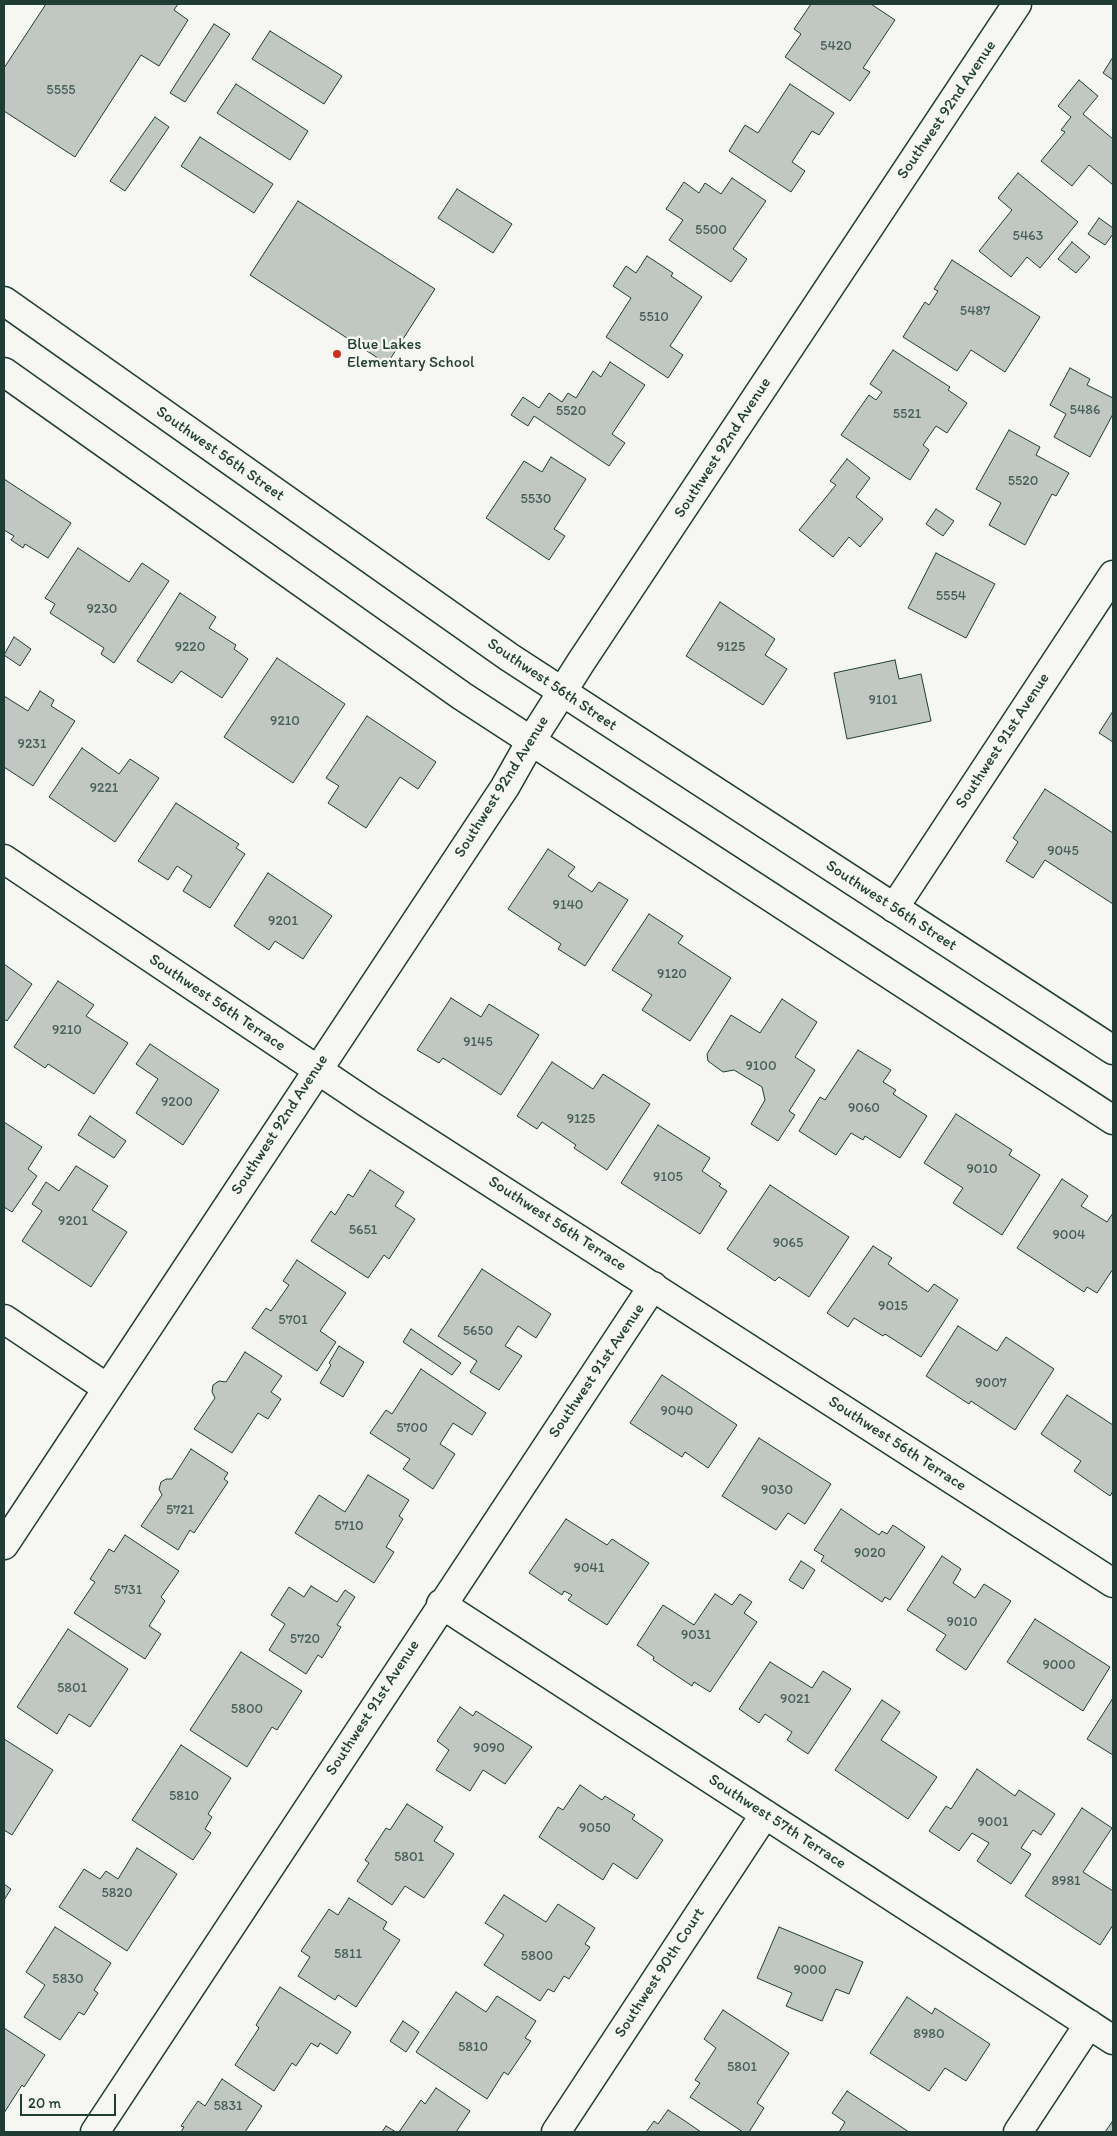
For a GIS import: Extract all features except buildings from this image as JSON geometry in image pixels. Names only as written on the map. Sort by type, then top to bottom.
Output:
[{"type":"street","name":"Southwest 92nd Avenue","points":[[4,1545],[505,787],[562,692],[1017,4]]},
{"type":"street","name":"Southwest 56th Street","points":[[4,301],[320,526],[562,692],[1113,1050]]},
{"type":"street","points":[[4,372],[327,602],[531,742],[1113,1120]]},
{"type":"street","name":"Southwest 91st Avenue","points":[[894,908],[1113,575]]},
{"type":"street","name":"Southwest 56th Terrace","points":[[4,859],[317,1069],[1113,1584]]},
{"type":"street","name":"Southwest 91st Avenue","points":[[95,2132],[441,1604],[653,1286]]},
{"type":"street","points":[[4,1319],[107,1388]]},
{"type":"street","name":"Southwest 57th Terrace","points":[[441,1604],[1113,2040]]},
{"type":"street","name":"Southwest 90th Court","points":[[556,2132],[765,1814]]},
{"type":"street","points":[[1018,2132],[1089,2024]]},
{"type":"place","name":"Blue Lakes Elementary School","points":[[337,354]]}]
